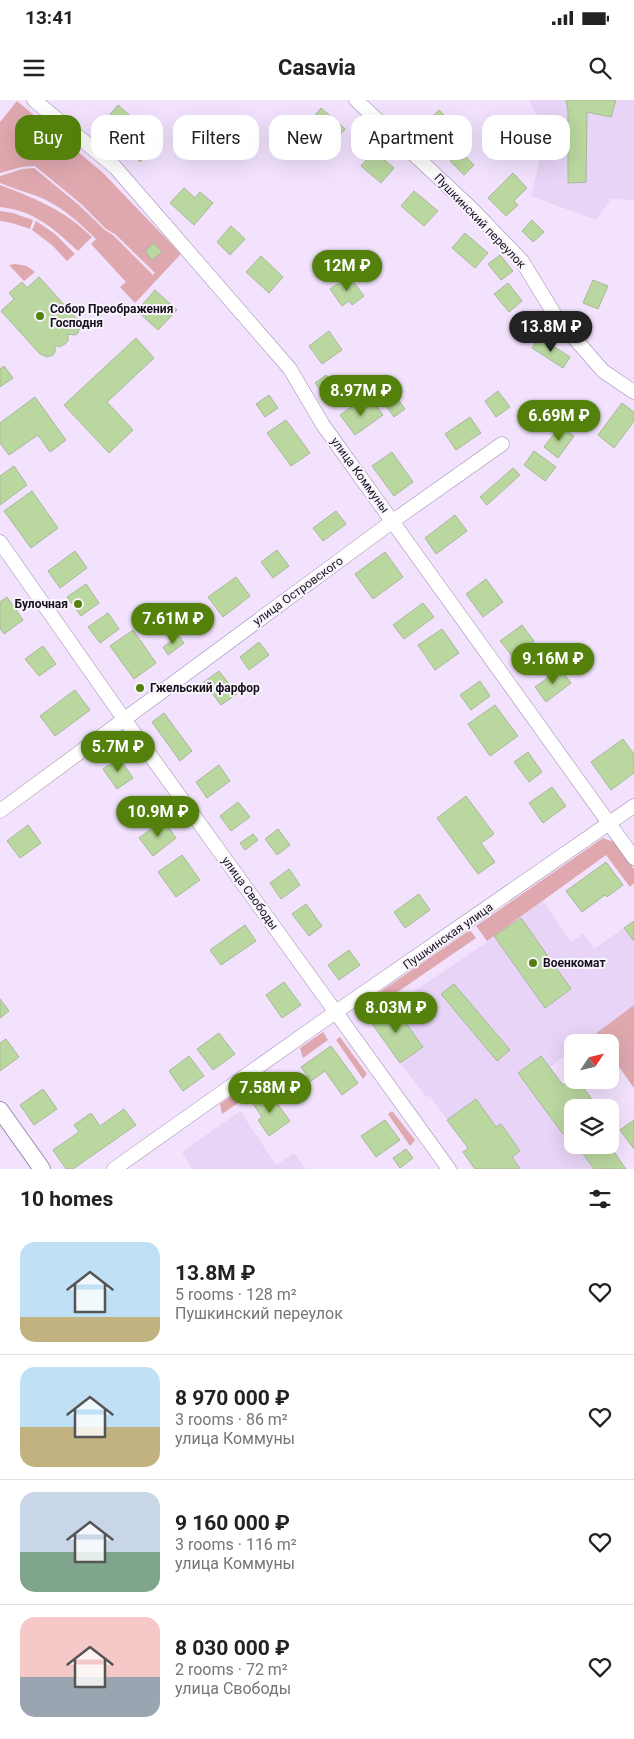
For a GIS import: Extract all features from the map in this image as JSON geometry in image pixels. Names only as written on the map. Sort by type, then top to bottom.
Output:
[{"type":"street","name":"улица Коммуны","points":[[34,100],[115,167],[290,369],[323,424],[634,858]]},
{"type":"street","name":"Пушкинский переулок","points":[[356,100],[472,209],[522,261],[556,317],[603,371],[634,392]]},
{"type":"street","name":"улица Островского","points":[[0,811],[393,521],[502,444]]},
{"type":"street","name":"улица Свободы","points":[[0,542],[124,719],[450,1169]]},
{"type":"street","name":"Пушкинская улица","points":[[114,1169],[320,1023],[634,806]]},
{"type":"street","points":[[0,1110],[42,1169]]},
{"type":"shaded area","points":[[529,100],[634,100],[634,200],[611,199],[596,220],[531,196],[540,160],[570,160],[570,115],[537,115]]},
{"type":"shaded area","points":[[17,101],[34,115],[15,115],[15,160],[81,160],[81,154],[102,172],[181,254],[135,303],[120,287],[126,282],[91,244],[96,239],[83,226],[69,214],[45,200],[0,183],[0,176],[22,169],[34,168],[113,235],[153,275],[155,273],[115,234],[106,229],[80,203],[35,166],[22,167],[0,173],[0,122]]},
{"type":"shaded area","points":[[0,185],[37,200],[60,212],[92,237],[78,251],[43,222],[23,212],[0,207]]},
{"type":"shaded area","points":[[0,211],[33,220],[30,229],[0,221]]},
{"type":"shaded area","points":[[36,221],[55,234],[75,254],[67,261],[52,245],[32,230]]},
{"type":"shaded area","points":[[9,265],[27,266],[35,272],[24,281]]},
{"type":"shaded area","points":[[603,838],[614,842],[634,869],[634,883],[630,887],[606,855],[487,941],[476,926]]},
{"type":"shaded area","points":[[543,901],[571,942],[583,934],[594,949],[634,921],[634,1005],[594,1034],[564,1034],[564,1056],[550,1067],[564,1084],[564,1089],[585,1089],[592,1099],[564,1099],[564,1154],[615,1154],[626,1169],[475,1169],[463,1152],[468,1148],[429,1095],[426,1097],[370,1021],[484,944]]},
{"type":"shaded area","points":[[470,930],[476,938],[380,1004],[377,994]]},
{"type":"shaded area","points":[[634,1005],[634,1088],[619,1067],[619,1034],[595,1034]]},
{"type":"shaded area","points":[[323,1032],[328,1040],[303,1058],[300,1048]]},
{"type":"shaded area","points":[[340,1037],[367,1074],[363,1079],[336,1040]]},
{"type":"shaded area","points":[[254,1080],[259,1089],[222,1114],[220,1104]]},
{"type":"shaded area","points":[[240,1111],[276,1165],[294,1153],[306,1169],[192,1169],[182,1152]]},
{"type":"shaded area","points":[[392,1111],[415,1140],[410,1146],[388,1114]]},
{"type":"building","points":[[566,100],[616,100],[611,117],[587,112],[586,182],[568,183],[570,115],[568,115]]},
{"type":"building","points":[[118,105],[129,115],[110,115]]},
{"type":"building","points":[[321,108],[329,115],[315,115]]},
{"type":"building","points":[[439,110],[444,115],[434,115]]},
{"type":"building","points":[[341,126],[345,129],[341,134]]},
{"type":"building","points":[[366,160],[385,160],[394,168],[381,183],[361,166]]},
{"type":"building","points":[[469,160],[474,165],[464,175],[450,161]]},
{"type":"building","points":[[513,173],[527,188],[514,201],[518,205],[506,216],[488,198]]},
{"type":"building","points":[[184,188],[195,198],[200,192],[213,203],[194,225],[170,203]]},
{"type":"building","points":[[414,191],[438,211],[424,226],[401,206]]},
{"type":"building","points":[[532,220],[544,232],[533,242],[522,231]]},
{"type":"building","points":[[231,226],[245,239],[230,255],[217,242]]},
{"type":"building","points":[[465,233],[488,253],[475,268],[452,248]]},
{"type":"building","points":[[154,243],[162,252],[152,260],[145,251]]},
{"type":"building","points":[[500,255],[513,271],[501,280],[488,264]]},
{"type":"building","points":[[261,256],[283,277],[269,293],[246,272]]},
{"type":"building","points":[[349,276],[364,296],[352,305],[349,301],[342,306],[330,289]]},
{"type":"building","name":"Собор Преображения Господня","points":[[39,277],[78,320],[80,327],[75,335],[68,334],[68,341],[65,344],[59,347],[55,345],[53,355],[47,357],[40,354],[1,311],[14,299],[9,293],[22,282],[27,288]]},
{"type":"building","points":[[593,280],[608,286],[598,309],[583,303]]},
{"type":"building","points":[[508,283],[522,301],[509,312],[494,294]]},
{"type":"building","points":[[155,290],[177,310],[158,330],[137,311]]},
{"type":"building","points":[[329,331],[342,350],[322,364],[309,346]]},
{"type":"building","points":[[539,337],[570,357],[563,368],[532,348]]},
{"type":"building","points":[[136,338],[154,358],[107,402],[133,430],[109,453],[64,405]]},
{"type":"building","points":[[4,366],[13,378],[0,387],[0,369]]},
{"type":"building","points":[[326,375],[334,386],[323,394],[315,383]]},
{"type":"building","points":[[498,391],[510,407],[496,417],[485,401]]},
{"type":"building","points":[[269,395],[278,408],[265,417],[256,404]]},
{"type":"building","points":[[395,395],[405,409],[394,417],[384,403]]},
{"type":"building","points":[[35,397],[66,440],[50,452],[38,435],[9,455],[0,443],[0,423]]},
{"type":"building","points":[[372,400],[383,415],[355,435],[340,415],[354,405],[358,410]]},
{"type":"building","points":[[622,403],[634,412],[634,421],[614,448],[598,435]]},
{"type":"building","points":[[470,417],[481,433],[456,450],[445,434]]},
{"type":"building","points":[[286,420],[310,453],[291,466],[267,433]]},
{"type":"building","points":[[560,426],[574,436],[558,458],[544,447]]},
{"type":"building","points":[[534,451],[556,467],[545,481],[524,465]]},
{"type":"building","points":[[392,452],[413,482],[394,496],[372,466]]},
{"type":"building","points":[[14,466],[27,485],[0,505],[0,476]]},
{"type":"building","points":[[513,468],[520,475],[487,505],[480,497]]},
{"type":"building","points":[[32,491],[58,528],[31,548],[4,511]]},
{"type":"building","points":[[336,511],[346,524],[323,541],[313,528]]},
{"type":"building","points":[[455,515],[467,531],[436,554],[425,538]]},
{"type":"building","points":[[277,550],[289,566],[273,578],[261,562]]},
{"type":"building","points":[[75,551],[87,568],[60,588],[48,571]]},
{"type":"building","points":[[385,552],[403,577],[373,599],[355,574]]},
{"type":"building","points":[[236,577],[250,596],[223,617],[208,597]]},
{"type":"building","points":[[486,579],[503,602],[483,617],[466,594]]},
{"type":"building","points":[[86,584],[99,603],[81,616],[67,597]]},
{"type":"building","points":[[7,597],[23,620],[4,634],[0,628],[0,602]]},
{"type":"building","points":[[423,603],[434,617],[404,639],[393,625]]},
{"type":"building","points":[[108,613],[119,629],[100,643],[88,627]]},
{"type":"building","points":[[522,625],[534,641],[513,657],[500,641]]},
{"type":"building","points":[[442,629],[459,653],[435,670],[418,645]]},
{"type":"building","points":[[133,630],[156,663],[134,679],[110,646]]},
{"type":"building","points":[[179,636],[184,643],[168,655],[163,647]]},
{"type":"building","points":[[259,642],[269,655],[249,670],[240,657]]},
{"type":"building","points":[[43,646],[56,664],[39,676],[25,659]]},
{"type":"building","points":[[560,669],[571,683],[546,702],[535,687]]},
{"type":"building","points":[[219,671],[237,694],[221,705],[204,682]]},
{"type":"building","points":[[480,681],[490,696],[471,710],[460,695]]},
{"type":"building","points":[[75,690],[90,710],[55,736],[40,716]]},
{"type":"building","points":[[495,705],[518,736],[490,756],[468,724]]},
{"type":"building","points":[[164,713],[192,751],[180,761],[152,722]]},
{"type":"building","points":[[623,739],[634,754],[634,773],[611,790],[591,762]]},
{"type":"building","points":[[528,752],[542,772],[529,782],[514,762]]},
{"type":"building","points":[[119,758],[133,778],[117,789],[103,769]]},
{"type":"building","points":[[219,765],[230,781],[207,798],[196,782]]},
{"type":"building","points":[[552,787],[566,806],[543,823],[529,803]]},
{"type":"building","points":[[466,796],[494,834],[481,843],[495,862],[478,874],[437,818]]},
{"type":"building","points":[[238,802],[250,817],[231,831],[220,816]]},
{"type":"building","points":[[163,820],[176,838],[153,856],[139,838]]},
{"type":"building","points":[[28,825],[41,843],[20,858],[7,841]]},
{"type":"building","points":[[278,829],[290,845],[277,855],[265,839]]},
{"type":"building","points":[[253,834],[258,840],[245,850],[240,843]]},
{"type":"building","points":[[182,855],[200,880],[176,897],[158,872]]},
{"type":"building","points":[[606,862],[623,885],[607,897],[605,895],[582,912],[566,891]]},
{"type":"building","points":[[289,869],[300,885],[281,899],[270,883]]},
{"type":"building","points":[[419,894],[430,910],[405,928],[394,912]]},
{"type":"building","points":[[306,904],[322,926],[309,936],[292,914]]},
{"type":"building","name":"Военкомат","points":[[521,918],[571,989],[545,1008],[494,936]]},
{"type":"building","points":[[634,921],[634,941],[624,928]]},
{"type":"building","points":[[245,925],[256,941],[221,965],[210,950]]},
{"type":"building","points":[[349,950],[360,965],[339,980],[328,965]]},
{"type":"building","points":[[284,982],[301,1005],[282,1018],[266,995]]},
{"type":"building","points":[[454,984],[510,1050],[497,1061],[441,994]]},
{"type":"building","points":[[0,999],[9,1011],[0,1018]]},
{"type":"building","points":[[393,1005],[423,1047],[400,1063],[370,1021]]},
{"type":"building","points":[[219,1033],[235,1054],[213,1070],[197,1049]]},
{"type":"building","points":[[6,1039],[19,1057],[0,1071],[0,1043]]},
{"type":"building","points":[[331,1046],[358,1083],[342,1095],[325,1071],[311,1081],[301,1067]]},
{"type":"building","points":[[189,1056],[204,1076],[183,1091],[169,1071]]},
{"type":"building","points":[[541,1056],[564,1084],[564,1089],[584,1089],[592,1099],[564,1099],[563,1134],[518,1073]]},
{"type":"building","points":[[43,1089],[57,1109],[34,1125],[20,1105]]},
{"type":"building","points":[[268,1091],[290,1121],[269,1136],[258,1120],[262,1117],[252,1102]]},
{"type":"building","points":[[476,1099],[496,1127],[501,1124],[520,1151],[512,1157],[520,1169],[475,1169],[463,1152],[468,1148],[447,1120]]},
{"type":"building","points":[[124,1109],[136,1125],[73,1169],[66,1169],[53,1150],[79,1132],[74,1125],[91,1113],[100,1126]]},
{"type":"building","points":[[385,1120],[400,1140],[376,1157],[361,1136]]},
{"type":"building","points":[[634,1120],[634,1149],[620,1130]]},
{"type":"building","points":[[406,1149],[413,1158],[400,1168],[393,1158]]},
{"type":"building","points":[[583,1154],[615,1154],[626,1169],[594,1169]]},
{"type":"place","name":"Собор Преображения Господня","points":[[40,316]]},
{"type":"place","name":"Булочная","points":[[78,604]]},
{"type":"place","name":"Гжельский фарфор","points":[[140,688]]},
{"type":"place","name":"Военкомат","points":[[533,963]]}]
